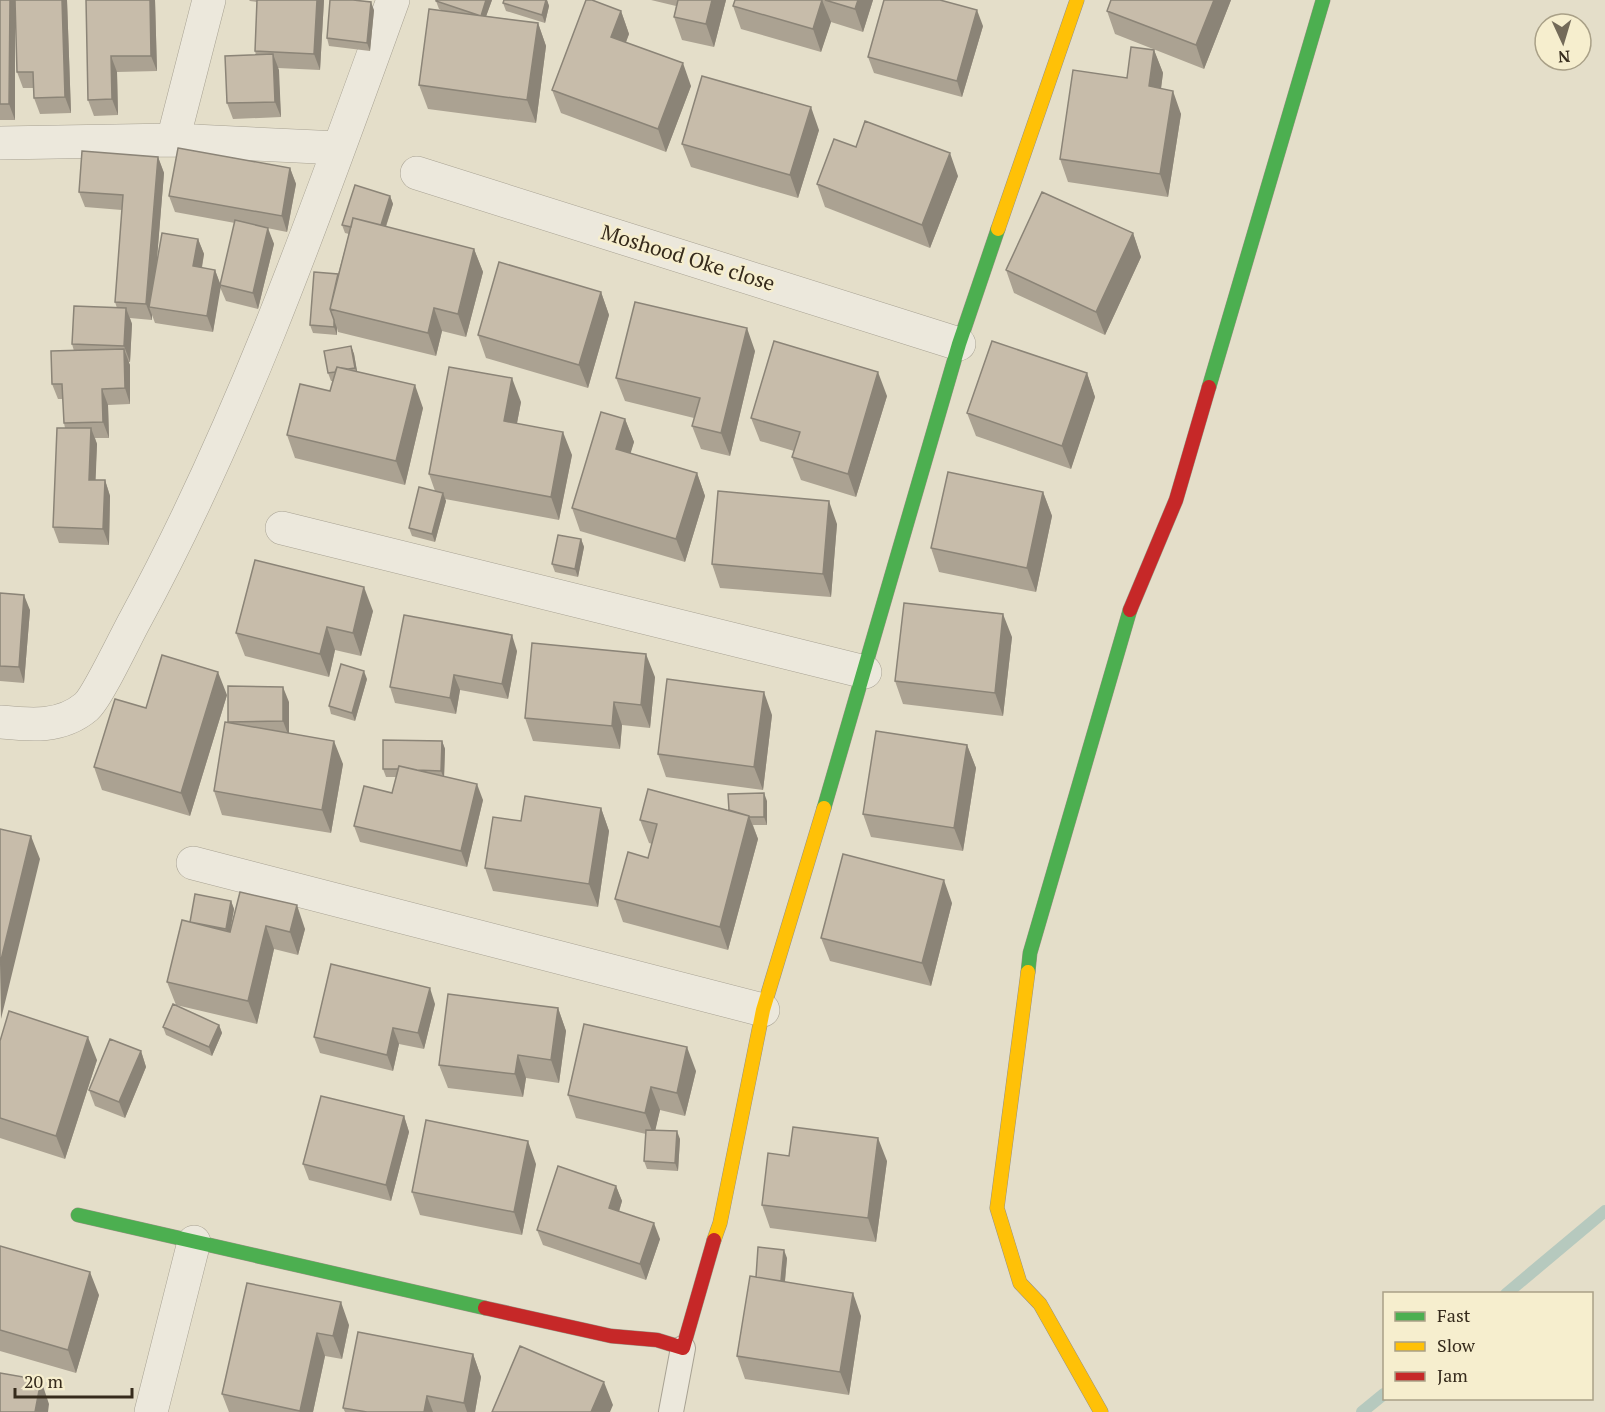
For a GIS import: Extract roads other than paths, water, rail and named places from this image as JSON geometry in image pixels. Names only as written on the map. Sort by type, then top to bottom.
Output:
[{"type":"street","points":[[173,140],[209,0]]},
{"type":"street","points":[[0,722],[29,725],[63,721],[88,705],[163,569],[244,392],[339,148],[393,0]]},
{"type":"street","points":[[78,1215],[611,1336],[657,1340],[683,1348],[704,1267],[720,1223],[763,1010],[865,672],[959,344],[1077,0]]},
{"type":"street","points":[[1101,1412],[1040,1304],[1020,1283],[997,1208],[1030,953],[1123,628],[1176,500],[1323,0]]},
{"type":"street","points":[[0,144],[173,140],[339,148]]},
{"type":"street","name":"Moshood Oke close","points":[[417,173],[959,344]]},
{"type":"street","points":[[282,528],[865,672]]},
{"type":"street","points":[[193,863],[763,1010]]},
{"type":"street","points":[[151,1412],[194,1242]]},
{"type":"lane","points":[[671,1412],[683,1348]]},
{"type":"waterway","points":[[1508,1292],[1605,1211]]},
{"type":"waterway","points":[[1362,1412],[1383,1395]]}]
